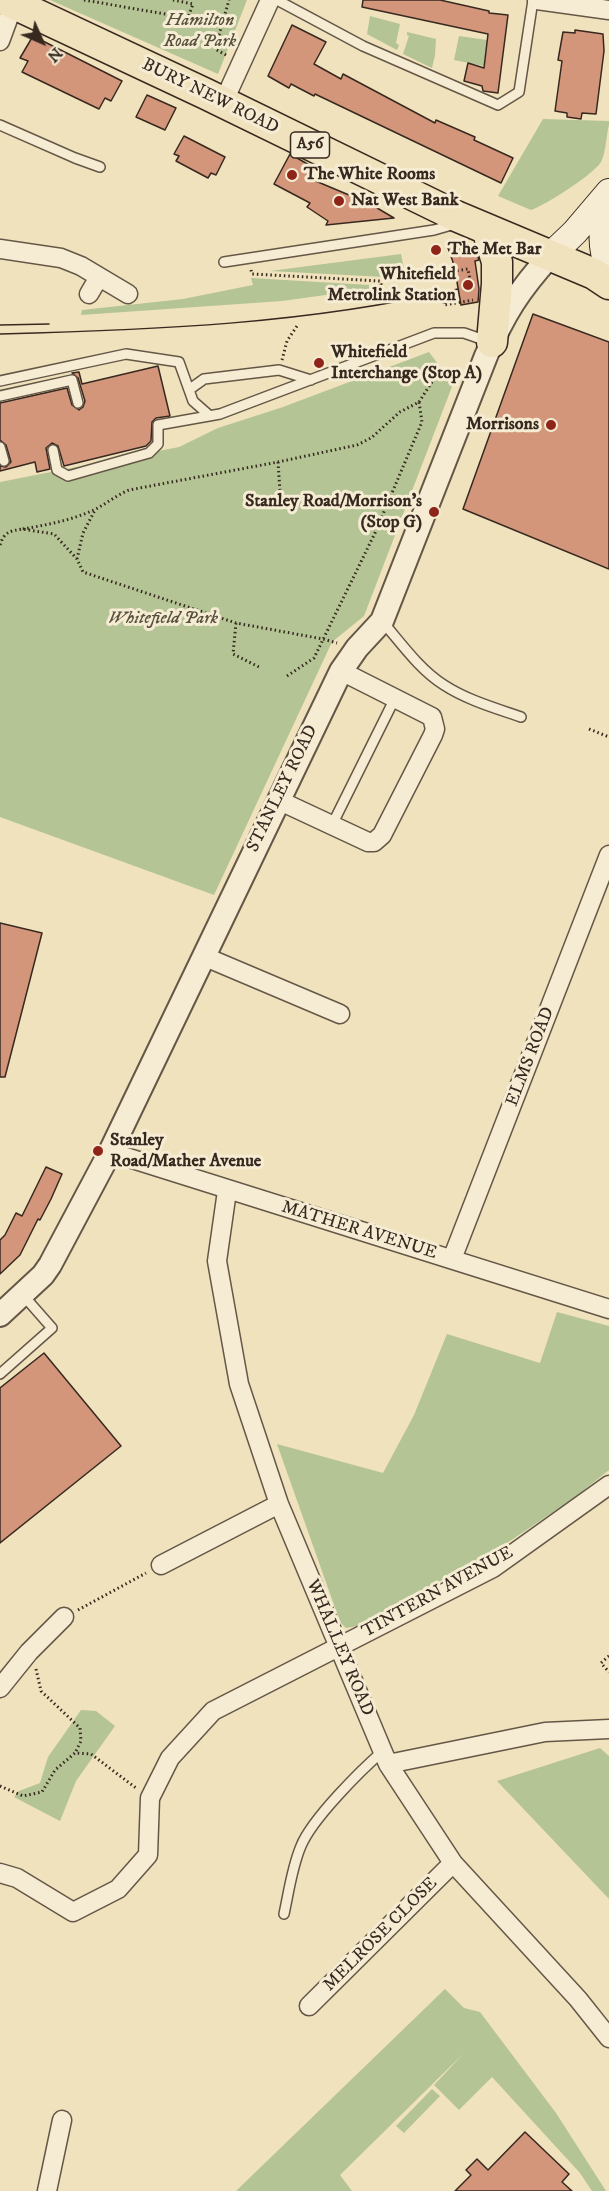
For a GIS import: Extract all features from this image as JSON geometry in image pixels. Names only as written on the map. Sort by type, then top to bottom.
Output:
[{"type":"highway","name":"BURY NEW ROAD","points":[[10,2],[456,216],[594,274],[609,284]]},
{"type":"highway","points":[[487,229],[497,268],[492,342]]},
{"type":"main road","points":[[550,256],[575,232],[609,192]]},
{"type":"main road","points":[[609,204],[602,226],[601,241],[609,268]]},
{"type":"street","points":[[223,103],[270,0]]},
{"type":"street","points":[[537,0],[609,10]]},
{"type":"street","points":[[0,41],[10,2]]},
{"type":"street","points":[[0,249],[61,258],[81,266],[128,294]]},
{"type":"street","name":"STANLEY ROAD","points":[[0,1315],[23,1295],[50,1265],[110,1152],[341,671],[357,648],[382,621],[492,342],[523,286],[550,256]]},
{"type":"street","points":[[89,294],[99,277]]},
{"type":"street","points":[[278,800],[368,842],[374,842],[378,840],[433,735],[435,729],[432,717],[341,671]]},
{"type":"street","name":"ELMS ROAD","points":[[452,1259],[609,855]]},
{"type":"street","points":[[203,956],[340,1014]]},
{"type":"street","name":"MATHER AVENUE","points":[[110,1152],[227,1191],[609,1309]]},
{"type":"street","name":"WHALLEY ROAD","points":[[227,1191],[217,1261],[239,1384],[279,1504],[386,1757],[453,1863],[578,1999],[609,2038]]},
{"type":"street","name":"TINTERN AVENUE","points":[[0,1873],[17,1878],[73,1912],[118,1889],[148,1855],[150,1798],[170,1758],[213,1711],[493,1568],[609,1485]]},
{"type":"street","points":[[161,1565],[279,1504]]},
{"type":"street","points":[[0,1688],[29,1652],[64,1617]]},
{"type":"street","points":[[386,1757],[545,1732],[609,1729]]},
{"type":"street","name":"MELROSE CLOSE","points":[[309,2006],[453,1863]]},
{"type":"street","points":[[47,2191],[63,2120]]},
{"type":"lane","points":[[277,0],[363,46],[498,105],[519,92],[533,0]]},
{"type":"lane","points":[[0,125],[100,167]]},
{"type":"lane","points":[[224,262],[434,230],[448,226],[456,216]]},
{"type":"lane","points":[[53,450],[57,470],[68,476],[149,453],[158,444],[158,425],[210,416],[434,333],[464,333],[492,342]]},
{"type":"lane","points":[[0,381],[126,354],[179,362],[193,401],[210,416]]},
{"type":"lane","points":[[190,389],[204,379],[279,370],[311,380]]},
{"type":"lane","points":[[0,396],[72,380],[78,403]]},
{"type":"lane","points":[[0,447],[4,461]]},
{"type":"lane","points":[[382,621],[417,662],[443,685],[481,703],[521,717]]},
{"type":"lane","points":[[332,825],[395,698]]},
{"type":"lane","points":[[0,1374],[52,1328],[23,1295]]},
{"type":"lane","points":[[284,1914],[301,1844],[359,1773],[386,1757]]},
{"type":"path","points":[[84,0],[188,18],[194,2],[173,0]]},
{"type":"path","points":[[229,0],[215,49],[240,64]]},
{"type":"path","points":[[249,258],[252,274],[380,281],[382,287]]},
{"type":"path","points":[[439,277],[438,274],[468,269],[473,300],[444,305],[444,302]]},
{"type":"path","points":[[279,370],[287,341],[297,326]]},
{"type":"path","points":[[0,545],[3,537],[9,531],[52,524],[96,508],[129,490],[357,445],[371,438],[400,412],[419,402],[441,368]]},
{"type":"path","points":[[287,676],[314,658],[375,533],[422,422],[419,402]]},
{"type":"path","points":[[278,462],[281,506]]},
{"type":"path","points":[[77,559],[83,533],[96,508]]},
{"type":"path","points":[[22,529],[54,534],[77,559],[83,572],[236,623],[323,639],[357,648]]},
{"type":"path","points":[[236,623],[233,654],[261,668]]},
{"type":"path","points":[[589,729],[609,737]]},
{"type":"path","points":[[64,1617],[161,1565]]},
{"type":"path","points":[[0,1786],[23,1796],[42,1792],[55,1770],[75,1753],[81,1741],[80,1728],[40,1691],[39,1675],[29,1652]]},
{"type":"path","points":[[609,1656],[601,1663],[609,1672]]},
{"type":"path","points":[[75,1753],[91,1754],[150,1798]]},
{"type":"green space","name":"Hamilton Road Park","points":[[50,0],[247,0],[218,74]]},
{"type":"green space","points":[[370,16],[400,24],[397,50],[367,34]]},
{"type":"green space","points":[[407,32],[436,39],[432,68],[403,54],[409,36]]},
{"type":"green space","points":[[459,36],[487,40],[484,66],[454,60]]},
{"type":"green space","points":[[543,119],[609,121],[609,125],[603,158],[597,167],[568,189],[531,210],[498,196]]},
{"type":"green space","points":[[401,254],[405,274],[384,277],[270,271]]},
{"type":"green space","points":[[251,278],[369,285],[369,289],[282,301],[81,315],[82,310],[183,299],[253,285]]},
{"type":"green space","name":"Whitefield Park","points":[[429,352],[453,384],[364,616],[332,642],[214,895],[0,817],[0,482],[179,447],[218,428],[283,407]]},
{"type":"green space","points":[[557,1312],[609,1326],[609,1470],[574,1498],[495,1551],[358,1626],[346,1628],[340,1622],[277,1444],[383,1473],[414,1415],[447,1334],[540,1363]]},
{"type":"green space","points":[[81,1710],[96,1711],[115,1726],[76,1781],[60,1821],[14,1797],[19,1791],[40,1783],[48,1757]]},
{"type":"green space","points":[[600,1748],[609,1756],[609,1899],[497,1781]]},
{"type":"green space","points":[[445,1989],[464,2008],[480,2012],[556,2113],[606,2191],[592,2191],[580,2173],[492,2077],[459,2110],[434,2085],[464,2053],[340,2175],[352,2191],[236,2191]]},
{"type":"green space","points":[[432,2089],[440,2096],[404,2133],[396,2126]]},
{"type":"building","points":[[363,0],[440,0],[489,11],[489,13],[508,15],[498,93],[483,91],[482,86],[464,81],[468,63],[484,68],[488,34],[362,7]]},
{"type":"building","points":[[292,25],[326,42],[314,64],[341,79],[343,74],[435,123],[436,120],[475,137],[474,140],[513,158],[501,183],[315,94],[314,96],[291,84],[289,88],[268,76]]},
{"type":"building","points":[[575,30],[603,34],[604,51],[596,114],[582,113],[581,119],[567,117],[567,113],[555,111],[562,61],[558,60],[563,32],[575,33]]},
{"type":"building","points":[[33,36],[122,81],[111,101],[105,98],[99,109],[22,72],[28,61],[20,58]]},
{"type":"building","points":[[147,95],[176,108],[165,130],[136,117]]},
{"type":"building","points":[[184,136],[225,157],[216,175],[211,173],[208,178],[176,161],[179,156],[174,154]]},
{"type":"building","points":[[290,154],[311,166],[306,177],[349,195],[350,192],[394,218],[326,225],[328,221],[307,207],[310,203],[274,184]]},
{"type":"building","name":"Whitefield Metrolink Station","points":[[447,245],[476,251],[479,260],[475,261],[479,289],[478,302],[461,305],[454,265]]},
{"type":"building","name":"Morrisons","points":[[533,314],[609,342],[609,569],[463,509]]},
{"type":"building","points":[[158,366],[170,416],[156,418],[152,422],[151,441],[146,446],[64,466],[58,446],[52,443],[46,448],[50,469],[37,472],[35,462],[0,471],[0,466],[6,467],[11,462],[6,445],[0,440],[0,403],[67,388],[72,405],[79,410],[85,401],[78,378],[72,373],[79,372],[82,384]]},
{"type":"building","points":[[0,923],[42,933],[5,1077],[0,1077]]},
{"type":"building","points":[[46,1167],[62,1174],[20,1255],[0,1274],[0,1240],[16,1213],[22,1216]]},
{"type":"building","points":[[44,1353],[121,1446],[0,1543],[0,1388]]},
{"type":"building","points":[[525,2132],[569,2174],[562,2182],[572,2191],[455,2191],[471,2175],[466,2170],[477,2159],[488,2170]]},
{"type":"tram line","points":[[0,334],[173,327],[288,318],[402,301],[458,289]]},
{"type":"tram line","points":[[0,325],[49,324]]},
{"type":"place","name":"The White Rooms","points":[[292,175]]},
{"type":"place","name":"Nat West Bank","points":[[339,201]]},
{"type":"place","name":"The Met Bar","points":[[436,250]]},
{"type":"place","name":"Whitefield Metrolink Station","points":[[468,285]]},
{"type":"place","name":"Whitefield Interchange (Stop A)","points":[[319,363]]},
{"type":"place","name":"Morrisons","points":[[551,425]]},
{"type":"place","name":"Stanley Road/Morrison's (Stop G)","points":[[434,512]]},
{"type":"place","name":"Stanley Road/Mather Avenue","points":[[98,1151]]}]
